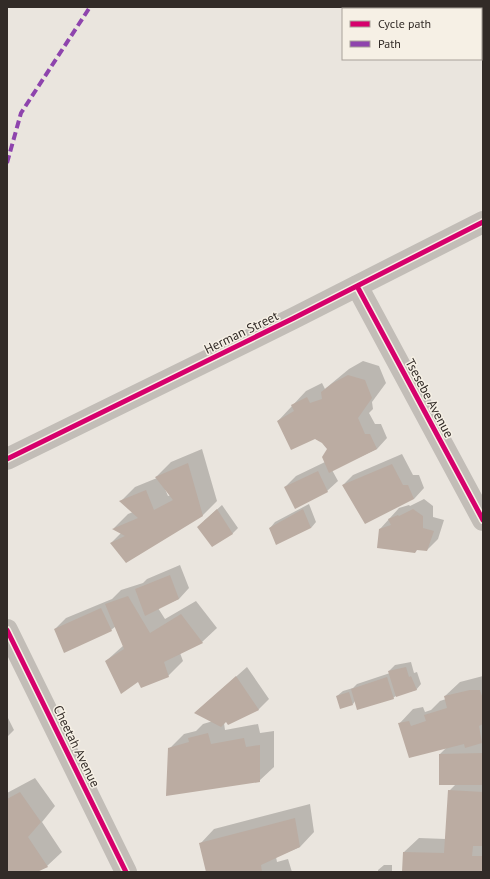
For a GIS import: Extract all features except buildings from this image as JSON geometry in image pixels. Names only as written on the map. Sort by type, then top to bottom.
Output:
[{"type":"street","name":"Herman Street","points":[[7,459],[483,222]]},
{"type":"street","name":"Tsesebe Avenue","points":[[357,286],[483,520]]},
{"type":"street","name":"Cheetah Avenue","points":[[7,630],[126,872]]},
{"type":"marked path","points":[[7,163],[21,113],[90,7]]},
{"type":"cycle path","points":[[7,459],[294,318],[483,222]]},
{"type":"cycle path","points":[[357,286],[483,520]]},
{"type":"cycle path","points":[[7,630],[126,872]]}]
